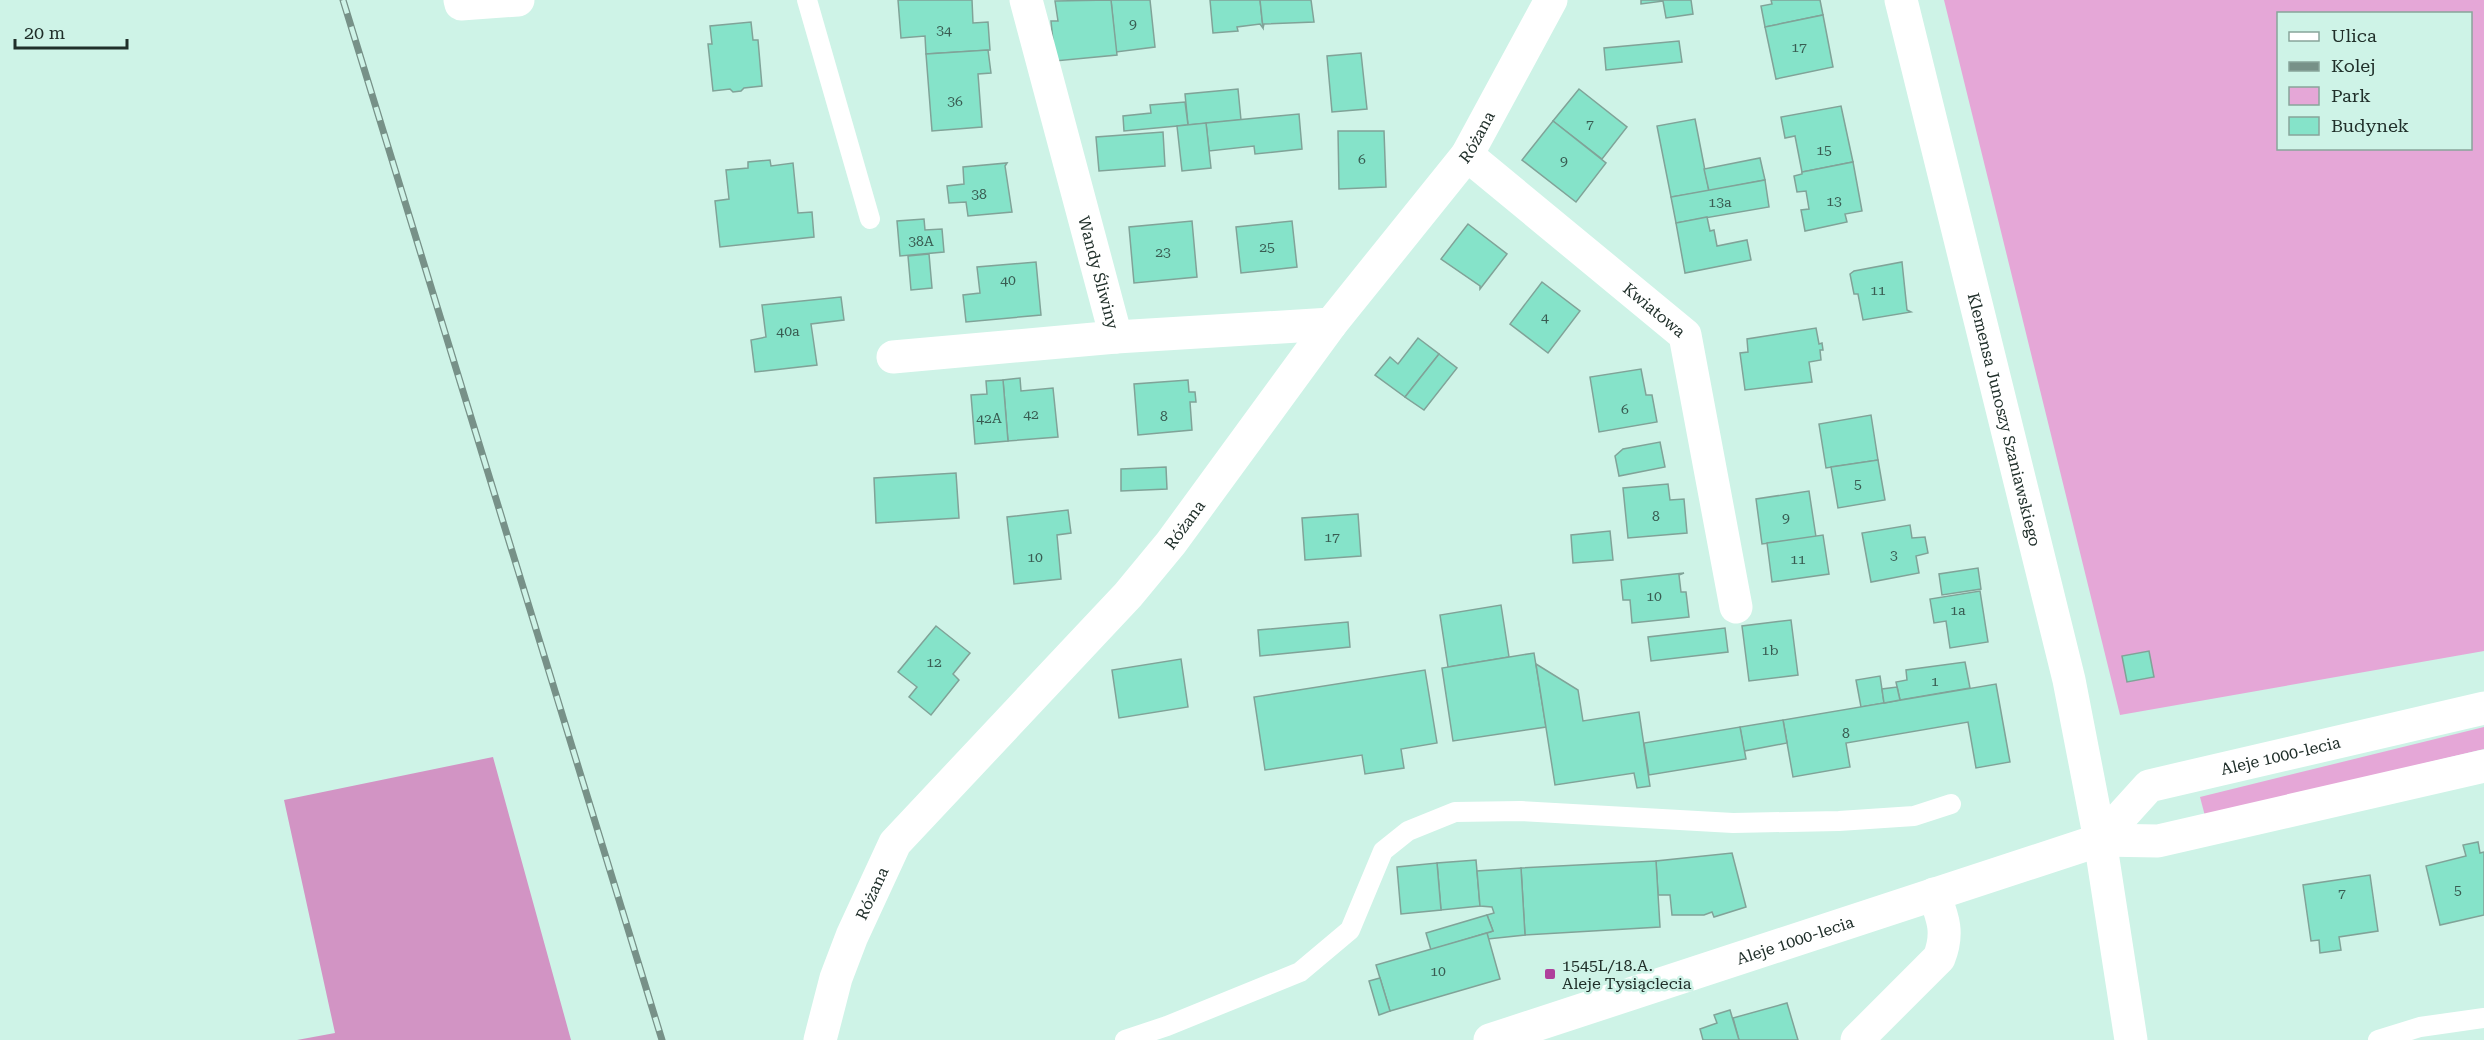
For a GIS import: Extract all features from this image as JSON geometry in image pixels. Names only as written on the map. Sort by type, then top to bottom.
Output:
[{"type":"street","points":[[460,0],[461,4],[518,0]]},
{"type":"street","name":"Wandy Śliwiny","points":[[1026,0],[1116,337],[1330,324]]},
{"type":"street","name":"Różana","points":[[820,1040],[836,978],[848,946],[895,843],[1128,595],[1164,552],[1330,324],[1467,155],[1551,0]]},
{"type":"street","name":"Klemensa Junoszy Szaniawskiego","points":[[1901,0],[2069,680],[2100,840],[2131,1040]]},
{"type":"street","name":"Kwiatowa","points":[[1467,155],[1685,335],[1736,607]]},
{"type":"street","points":[[893,357],[1116,337]]},
{"type":"street","name":"Aleje 1000-lecia","points":[[2100,840],[2149,786],[2484,708]]},
{"type":"street","name":"Aleje 1000-lecia","points":[[1490,1040],[2100,840],[2158,842],[2484,766]]},
{"type":"street","points":[[1857,1040],[1939,958],[1945,943],[1944,929],[1934,894]]},
{"type":"lane","points":[[807,0],[870,219]]},
{"type":"lane","points":[[1125,1040],[1167,1026],[1300,972],[1350,930],[1383,851],[1408,831],[1455,812],[1521,812],[1745,823],[1839,822],[1914,816],[1951,804]]},
{"type":"lane","points":[[2378,1040],[2420,1027],[2484,1018]]},
{"type":"green space","points":[[1944,0],[2484,0],[2484,651],[2120,715]]},
{"type":"green space","points":[[2484,727],[2484,749],[2205,816],[2200,797]]},
{"type":"shaded area","points":[[493,757],[571,1040],[297,1040],[335,1033],[284,800]]},
{"type":"building","points":[[898,0],[972,0],[973,23],[988,22],[990,50],[926,54],[925,36],[901,38]]},
{"type":"building","points":[[1111,0],[1150,0],[1155,47],[1116,52]]},
{"type":"building","points":[[1111,0],[1117,55],[1055,61],[1051,21],[1058,21],[1055,1]]},
{"type":"building","points":[[1210,0],[1260,0],[1263,28],[1260,24],[1237,27],[1238,31],[1213,33]]},
{"type":"building","points":[[1260,0],[1311,0],[1314,22],[1264,24],[1263,28]]},
{"type":"building","points":[[1641,0],[1691,0],[1693,14],[1666,18],[1663,1],[1641,4]]},
{"type":"building","points":[[1771,0],[1820,0],[1823,15],[1765,27],[1761,6],[1772,4]]},
{"type":"building","points":[[1823,15],[1833,67],[1776,79],[1765,27]]},
{"type":"building","points":[[751,22],[753,40],[758,40],[762,86],[733,92],[730,89],[713,91],[708,44],[712,44],[710,26]]},
{"type":"building","points":[[1679,41],[1682,62],[1606,70],[1604,48]]},
{"type":"building","points":[[988,50],[991,73],[978,74],[982,127],[932,131],[926,54]]},
{"type":"building","points":[[1361,53],[1367,109],[1332,112],[1327,56]]},
{"type":"building","points":[[1238,89],[1241,120],[1188,125],[1185,94]]},
{"type":"building","points":[[1579,89],[1627,127],[1602,159],[1553,121]]},
{"type":"building","points":[[1185,102],[1188,125],[1124,131],[1123,116],[1151,113],[1150,105]]},
{"type":"building","points":[[1841,106],[1853,162],[1802,172],[1795,136],[1785,138],[1781,117]]},
{"type":"building","points":[[1299,114],[1302,149],[1255,154],[1254,146],[1209,151],[1206,123]]},
{"type":"building","points":[[1695,119],[1709,191],[1671,197],[1657,126]]},
{"type":"building","points":[[1553,121],[1606,163],[1576,202],[1522,160]]},
{"type":"building","points":[[1206,123],[1211,168],[1182,171],[1177,126]]},
{"type":"building","points":[[1338,131],[1384,131],[1386,187],[1339,189]]},
{"type":"building","points":[[1163,132],[1165,166],[1099,171],[1096,137]]},
{"type":"building","points":[[1760,158],[1765,180],[1709,191],[1704,169]]},
{"type":"building","points":[[770,160],[771,166],[793,163],[798,213],[812,212],[814,237],[720,247],[715,201],[729,199],[726,170],[748,168],[748,162]]},
{"type":"building","points":[[1853,162],[1862,211],[1845,214],[1847,222],[1805,231],[1801,210],[1809,209],[1806,191],[1797,192],[1794,176],[1802,172]]},
{"type":"building","points":[[1007,163],[1005,166],[1012,212],[968,216],[966,202],[949,203],[947,186],[964,184],[963,167]]},
{"type":"building","points":[[1765,180],[1769,207],[1676,223],[1671,197]]},
{"type":"building","points":[[1707,217],[1710,231],[1714,230],[1717,246],[1747,240],[1751,260],[1685,273],[1676,223]]},
{"type":"building","points":[[924,219],[925,230],[942,229],[944,252],[900,256],[897,221]]},
{"type":"building","points":[[1192,221],[1197,277],[1134,283],[1129,227]]},
{"type":"building","points":[[1292,221],[1297,267],[1241,273],[1236,227]]},
{"type":"building","points":[[1468,224],[1507,254],[1480,289],[1480,286],[1441,259]]},
{"type":"building","points":[[929,254],[932,288],[911,290],[908,256]]},
{"type":"building","points":[[1036,262],[1041,315],[966,322],[963,295],[980,293],[977,267]]},
{"type":"building","points":[[1902,262],[1907,310],[1911,312],[1863,320],[1858,294],[1854,294],[1850,274],[1854,271]]},
{"type":"building","points":[[1542,282],[1580,311],[1548,353],[1510,324]]},
{"type":"building","points":[[841,297],[844,320],[811,324],[817,365],[755,372],[751,340],[766,337],[762,305]]},
{"type":"building","points":[[1816,328],[1819,344],[1822,343],[1823,350],[1820,350],[1821,360],[1809,362],[1812,382],[1745,390],[1740,353],[1748,352],[1747,339]]},
{"type":"building","points":[[1418,338],[1439,354],[1405,397],[1375,375],[1390,357],[1398,364]]},
{"type":"building","points":[[1439,354],[1457,368],[1424,410],[1405,397]]},
{"type":"building","points":[[1641,369],[1646,395],[1652,395],[1657,422],[1599,432],[1590,377]]},
{"type":"building","points":[[1020,378],[1021,391],[1053,388],[1058,437],[1008,441],[1003,380]]},
{"type":"building","points":[[1003,380],[1008,441],[975,444],[971,395],[987,394],[986,381]]},
{"type":"building","points":[[1188,380],[1189,392],[1195,392],[1196,402],[1190,402],[1192,430],[1138,435],[1134,384]]},
{"type":"building","points":[[1871,415],[1878,460],[1826,468],[1819,424]]},
{"type":"building","points":[[1660,442],[1665,467],[1619,476],[1615,456],[1623,449]]},
{"type":"building","points":[[1878,460],[1885,500],[1838,508],[1831,467]]},
{"type":"building","points":[[1166,467],[1167,489],[1121,491],[1121,469]]},
{"type":"building","points":[[956,473],[959,518],[876,523],[874,478]]},
{"type":"building","points":[[1668,484],[1670,500],[1684,499],[1687,533],[1628,538],[1623,488]]},
{"type":"building","points":[[1809,491],[1816,537],[1762,544],[1756,499]]},
{"type":"building","points":[[1068,510],[1071,533],[1057,535],[1061,579],[1014,584],[1007,517]]},
{"type":"building","points":[[1358,514],[1361,556],[1305,560],[1302,518]]},
{"type":"building","points":[[1910,525],[1912,538],[1925,537],[1928,553],[1916,556],[1919,573],[1871,582],[1862,533]]},
{"type":"building","points":[[1610,531],[1613,560],[1573,563],[1571,535]]},
{"type":"building","points":[[1823,535],[1829,574],[1772,582],[1767,543]]},
{"type":"building","points":[[1978,568],[1981,589],[1942,595],[1939,574]]},
{"type":"building","points":[[1684,573],[1679,575],[1681,592],[1686,592],[1689,617],[1632,623],[1630,600],[1623,600],[1621,580]]},
{"type":"building","points":[[1980,591],[1988,642],[1950,648],[1946,621],[1934,623],[1930,599]]},
{"type":"building","points":[[1501,605],[1509,657],[1448,667],[1440,615]]},
{"type":"building","points":[[1791,620],[1798,675],[1749,681],[1742,626]]},
{"type":"building","points":[[1348,622],[1350,647],[1260,656],[1258,630]]},
{"type":"building","points":[[936,626],[970,653],[953,674],[959,680],[931,715],[909,697],[917,687],[898,672]]},
{"type":"building","points":[[1725,628],[1728,652],[1651,661],[1648,637]]},
{"type":"building","points":[[2149,651],[2154,677],[2127,682],[2122,656]]},
{"type":"building","points":[[1534,653],[1546,727],[1453,741],[1442,668]]},
{"type":"building","points":[[1181,659],[1188,707],[1119,718],[1112,670]]},
{"type":"building","points":[[1965,662],[1970,688],[1900,700],[1896,682],[1907,680],[1906,670]]},
{"type":"building","points":[[1536,664],[1578,690],[1583,721],[1639,712],[1650,786],[1637,788],[1634,773],[1555,785]]},
{"type":"building","points":[[1425,670],[1437,743],[1401,749],[1404,768],[1365,774],[1362,755],[1265,770],[1254,697]]},
{"type":"building","points":[[1880,676],[1884,703],[1861,707],[1856,680]]},
{"type":"building","points":[[1996,684],[2010,762],[1976,768],[1968,722],[1846,743],[1850,767],[1793,777],[1783,720]]},
{"type":"building","points":[[1897,687],[1900,700],[1884,703],[1882,689]]},
{"type":"building","points":[[1783,720],[1787,743],[1744,751],[1740,727]]},
{"type":"building","points":[[1740,727],[1746,759],[1649,775],[1644,743]]},
{"type":"building","points":[[2478,842],[2480,853],[2484,852],[2484,915],[2440,925],[2426,866],[2466,856],[2463,845]]},
{"type":"building","points":[[1732,853],[1746,907],[1714,917],[1712,912],[1704,915],[1672,915],[1670,895],[1658,895],[1656,861]]},
{"type":"building","points":[[1476,860],[1480,906],[1441,910],[1437,863]]},
{"type":"building","points":[[1656,861],[1660,927],[1525,935],[1521,868]]},
{"type":"building","points":[[1437,863],[1441,910],[1401,914],[1397,867]]},
{"type":"building","points":[[1521,868],[1525,935],[1488,939],[1487,933],[1493,931],[1487,915],[1494,913],[1492,907],[1480,906],[1477,871]]},
{"type":"building","points":[[2370,875],[2378,931],[2339,937],[2341,950],[2320,953],[2319,940],[2311,941],[2303,885]]},
{"type":"building","points":[[1487,915],[1493,931],[1431,950],[1426,933]]},
{"type":"building","points":[[1487,933],[1500,979],[1390,1011],[1376,965]]},
{"type":"building","points":[[1380,978],[1390,1011],[1379,1015],[1369,981]]},
{"type":"building","points":[[1787,1003],[1798,1040],[1739,1040],[1733,1018]]},
{"type":"building","points":[[1730,1010],[1739,1040],[1703,1040],[1700,1029],[1717,1023],[1714,1015]]},
{"type":"railway","points":[[343,0],[662,1040]]},
{"type":"place","name":"1545L/18.A. Aleje Tysiąclecia","points":[[1550,974]]}]
